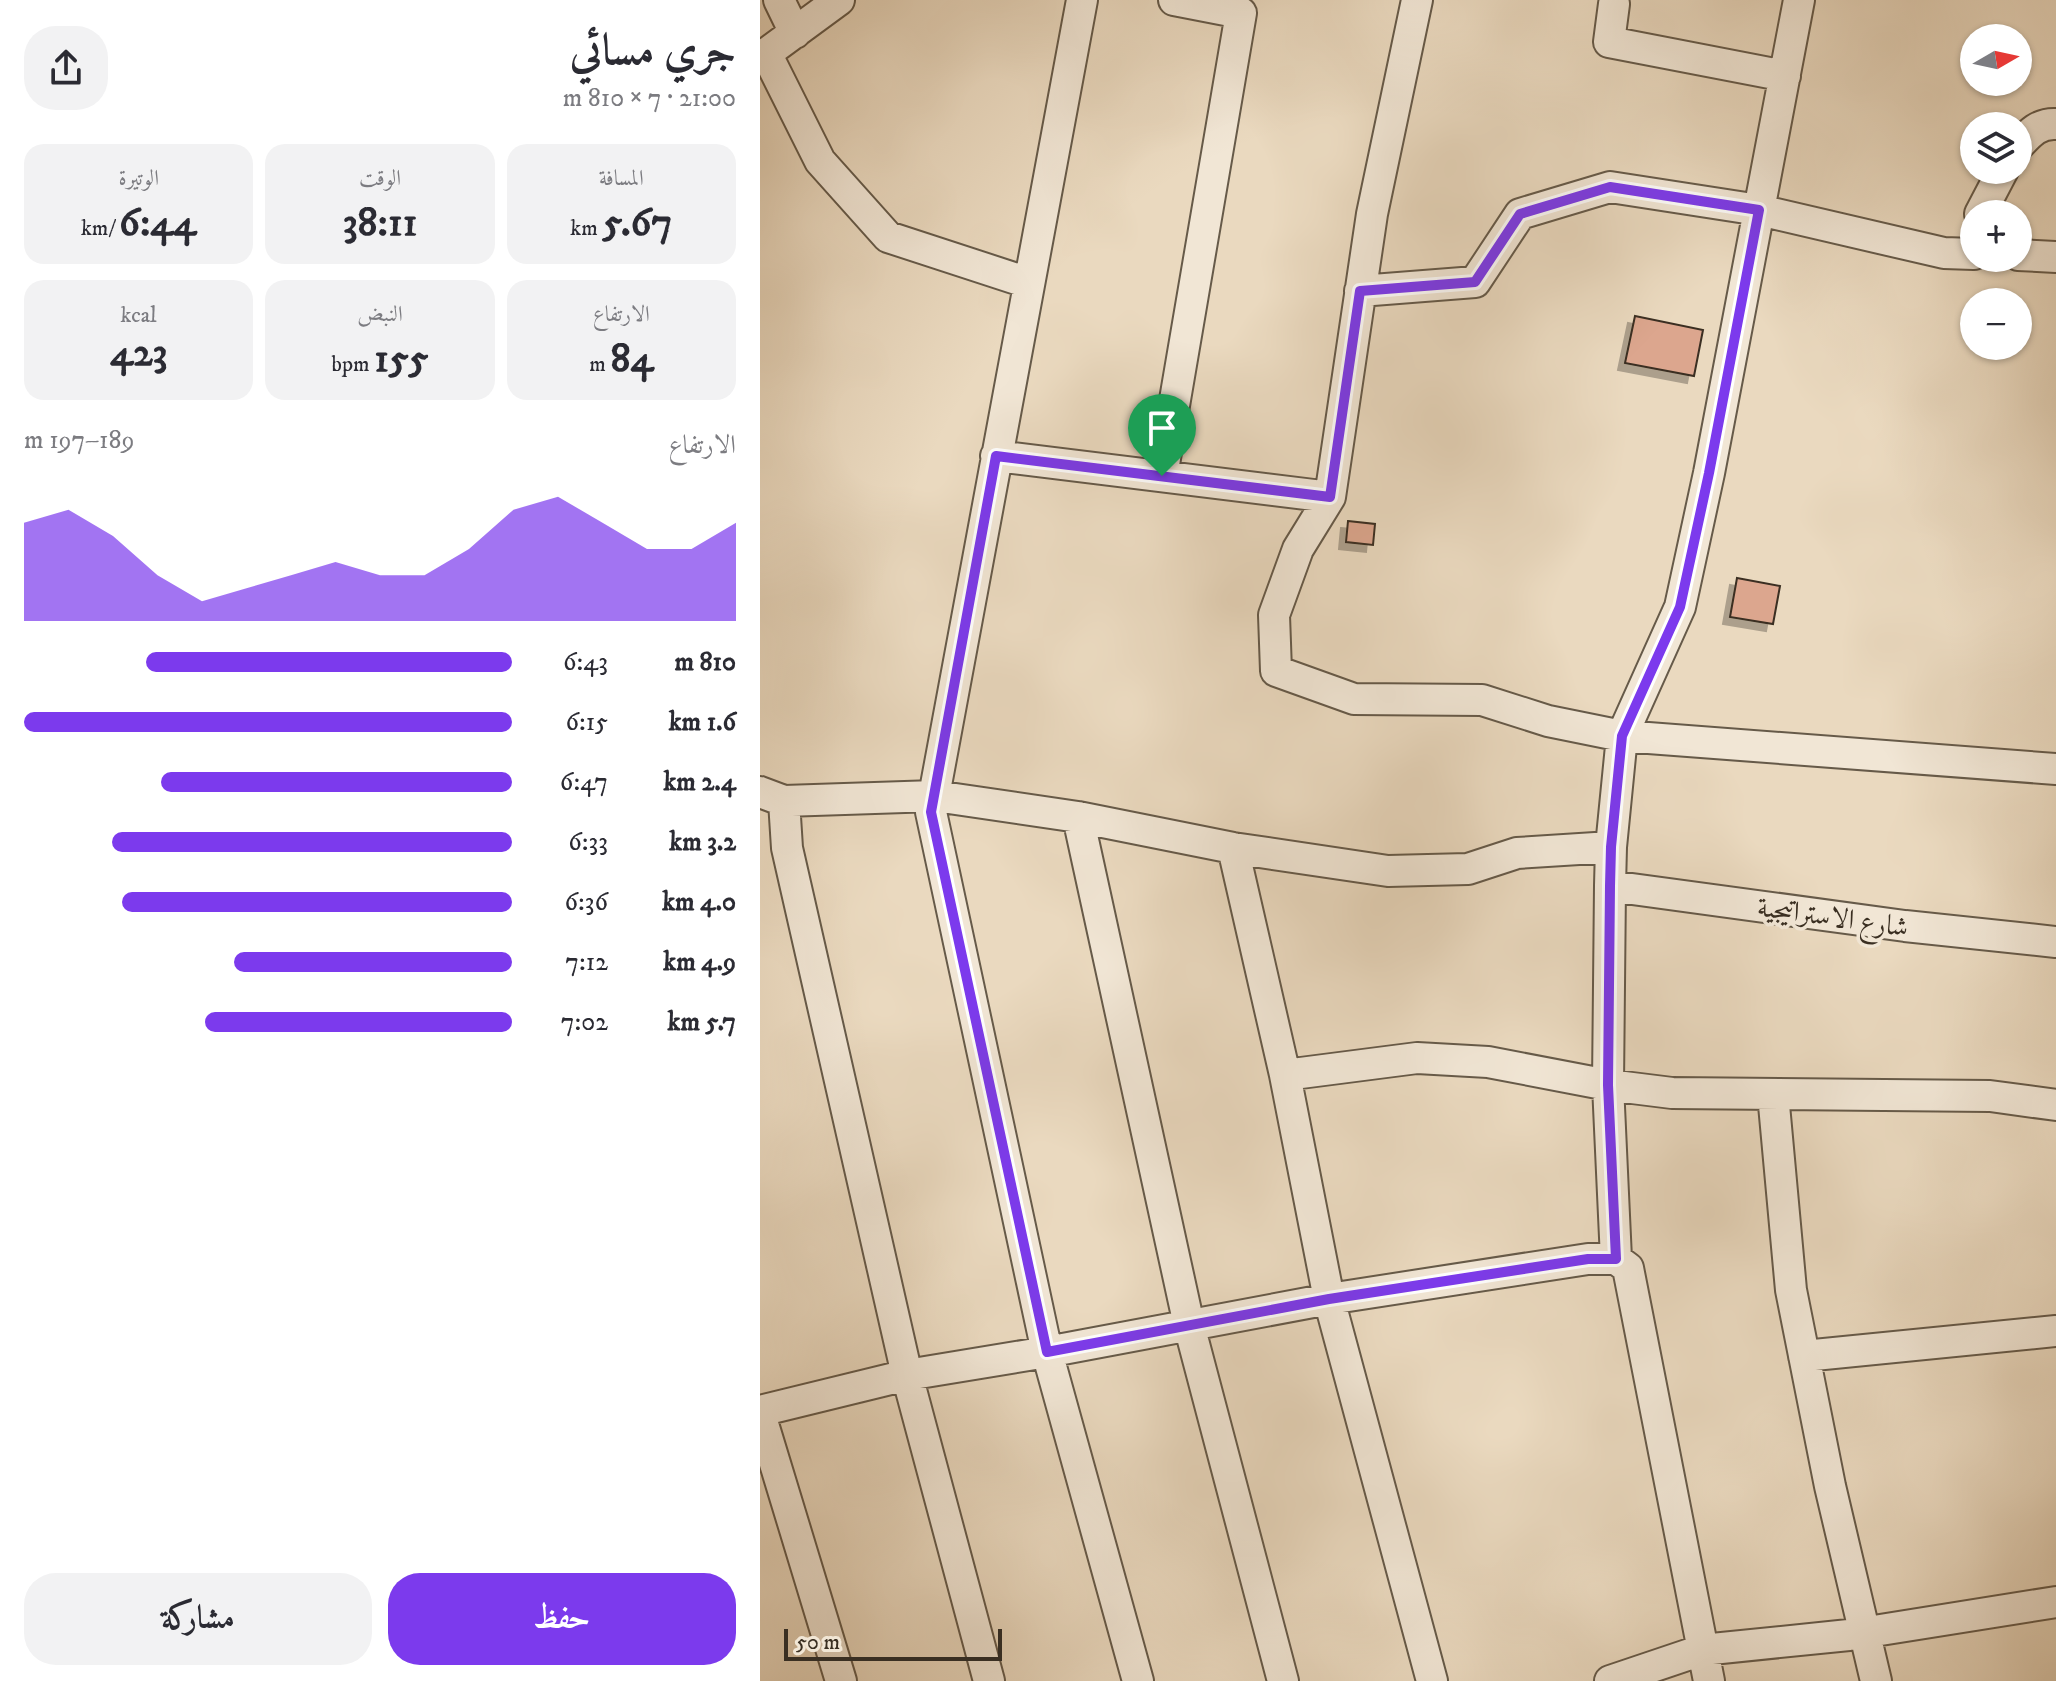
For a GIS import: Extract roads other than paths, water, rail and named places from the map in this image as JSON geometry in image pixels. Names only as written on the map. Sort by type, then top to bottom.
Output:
[{"type":"street","points":[[779,0],[795,33]]},
{"type":"street","points":[[839,0],[763,56],[820,161],[888,237],[1029,283]]},
{"type":"street","points":[[1082,0],[931,812],[1047,1352],[1138,1681]]},
{"type":"street","points":[[1162,476],[1242,6],[1174,0]]},
{"type":"street","points":[[1417,0],[1372,214],[1330,497],[1298,549],[1274,615],[1276,671],[1354,699],[1482,700],[1548,721],[1622,736],[2056,769]]},
{"type":"street","points":[[1616,1259],[1608,1085],[1610,886],[1622,736],[1680,607],[1709,473],[1799,0]]},
{"type":"street","points":[[1608,1],[1609,42],[1785,76]]},
{"type":"street","points":[[2032,131],[2048,123],[2056,124]]},
{"type":"street","points":[[1360,291],[1475,282],[1520,214],[1610,187],[1759,210],[1959,254]]},
{"type":"street","points":[[2032,256],[2056,257]]},
{"type":"street","points":[[996,456],[1330,497]]},
{"type":"street","points":[[989,1681],[907,1375],[787,848],[772,796],[935,796],[1078,817],[1233,848],[1388,871],[1468,869],[1517,853],[1611,847]]},
{"type":"street","points":[[1078,817],[1189,1325],[1283,1681]]},
{"type":"street","points":[[1233,848],[1285,1075],[1329,1299],[1432,1681]]},
{"type":"street","name":"شارع الاستراتيجية","points":[[1610,886],[1905,926],[2056,942]]},
{"type":"street","points":[[1285,1075],[1417,1058],[1488,1062],[1608,1085],[1672,1093],[1990,1096],[2056,1105]]},
{"type":"street","points":[[1773,1094],[1791,1290],[1830,1486],[1876,1681]]},
{"type":"street","points":[[841,1681],[760,1413],[907,1375],[1329,1299],[1588,1259],[1616,1259],[1628,1268],[1709,1681]]},
{"type":"street","points":[[1804,1356],[2056,1331]]},
{"type":"street","points":[[1610,1681],[1702,1650],[1866,1632],[2056,1602]]}]
